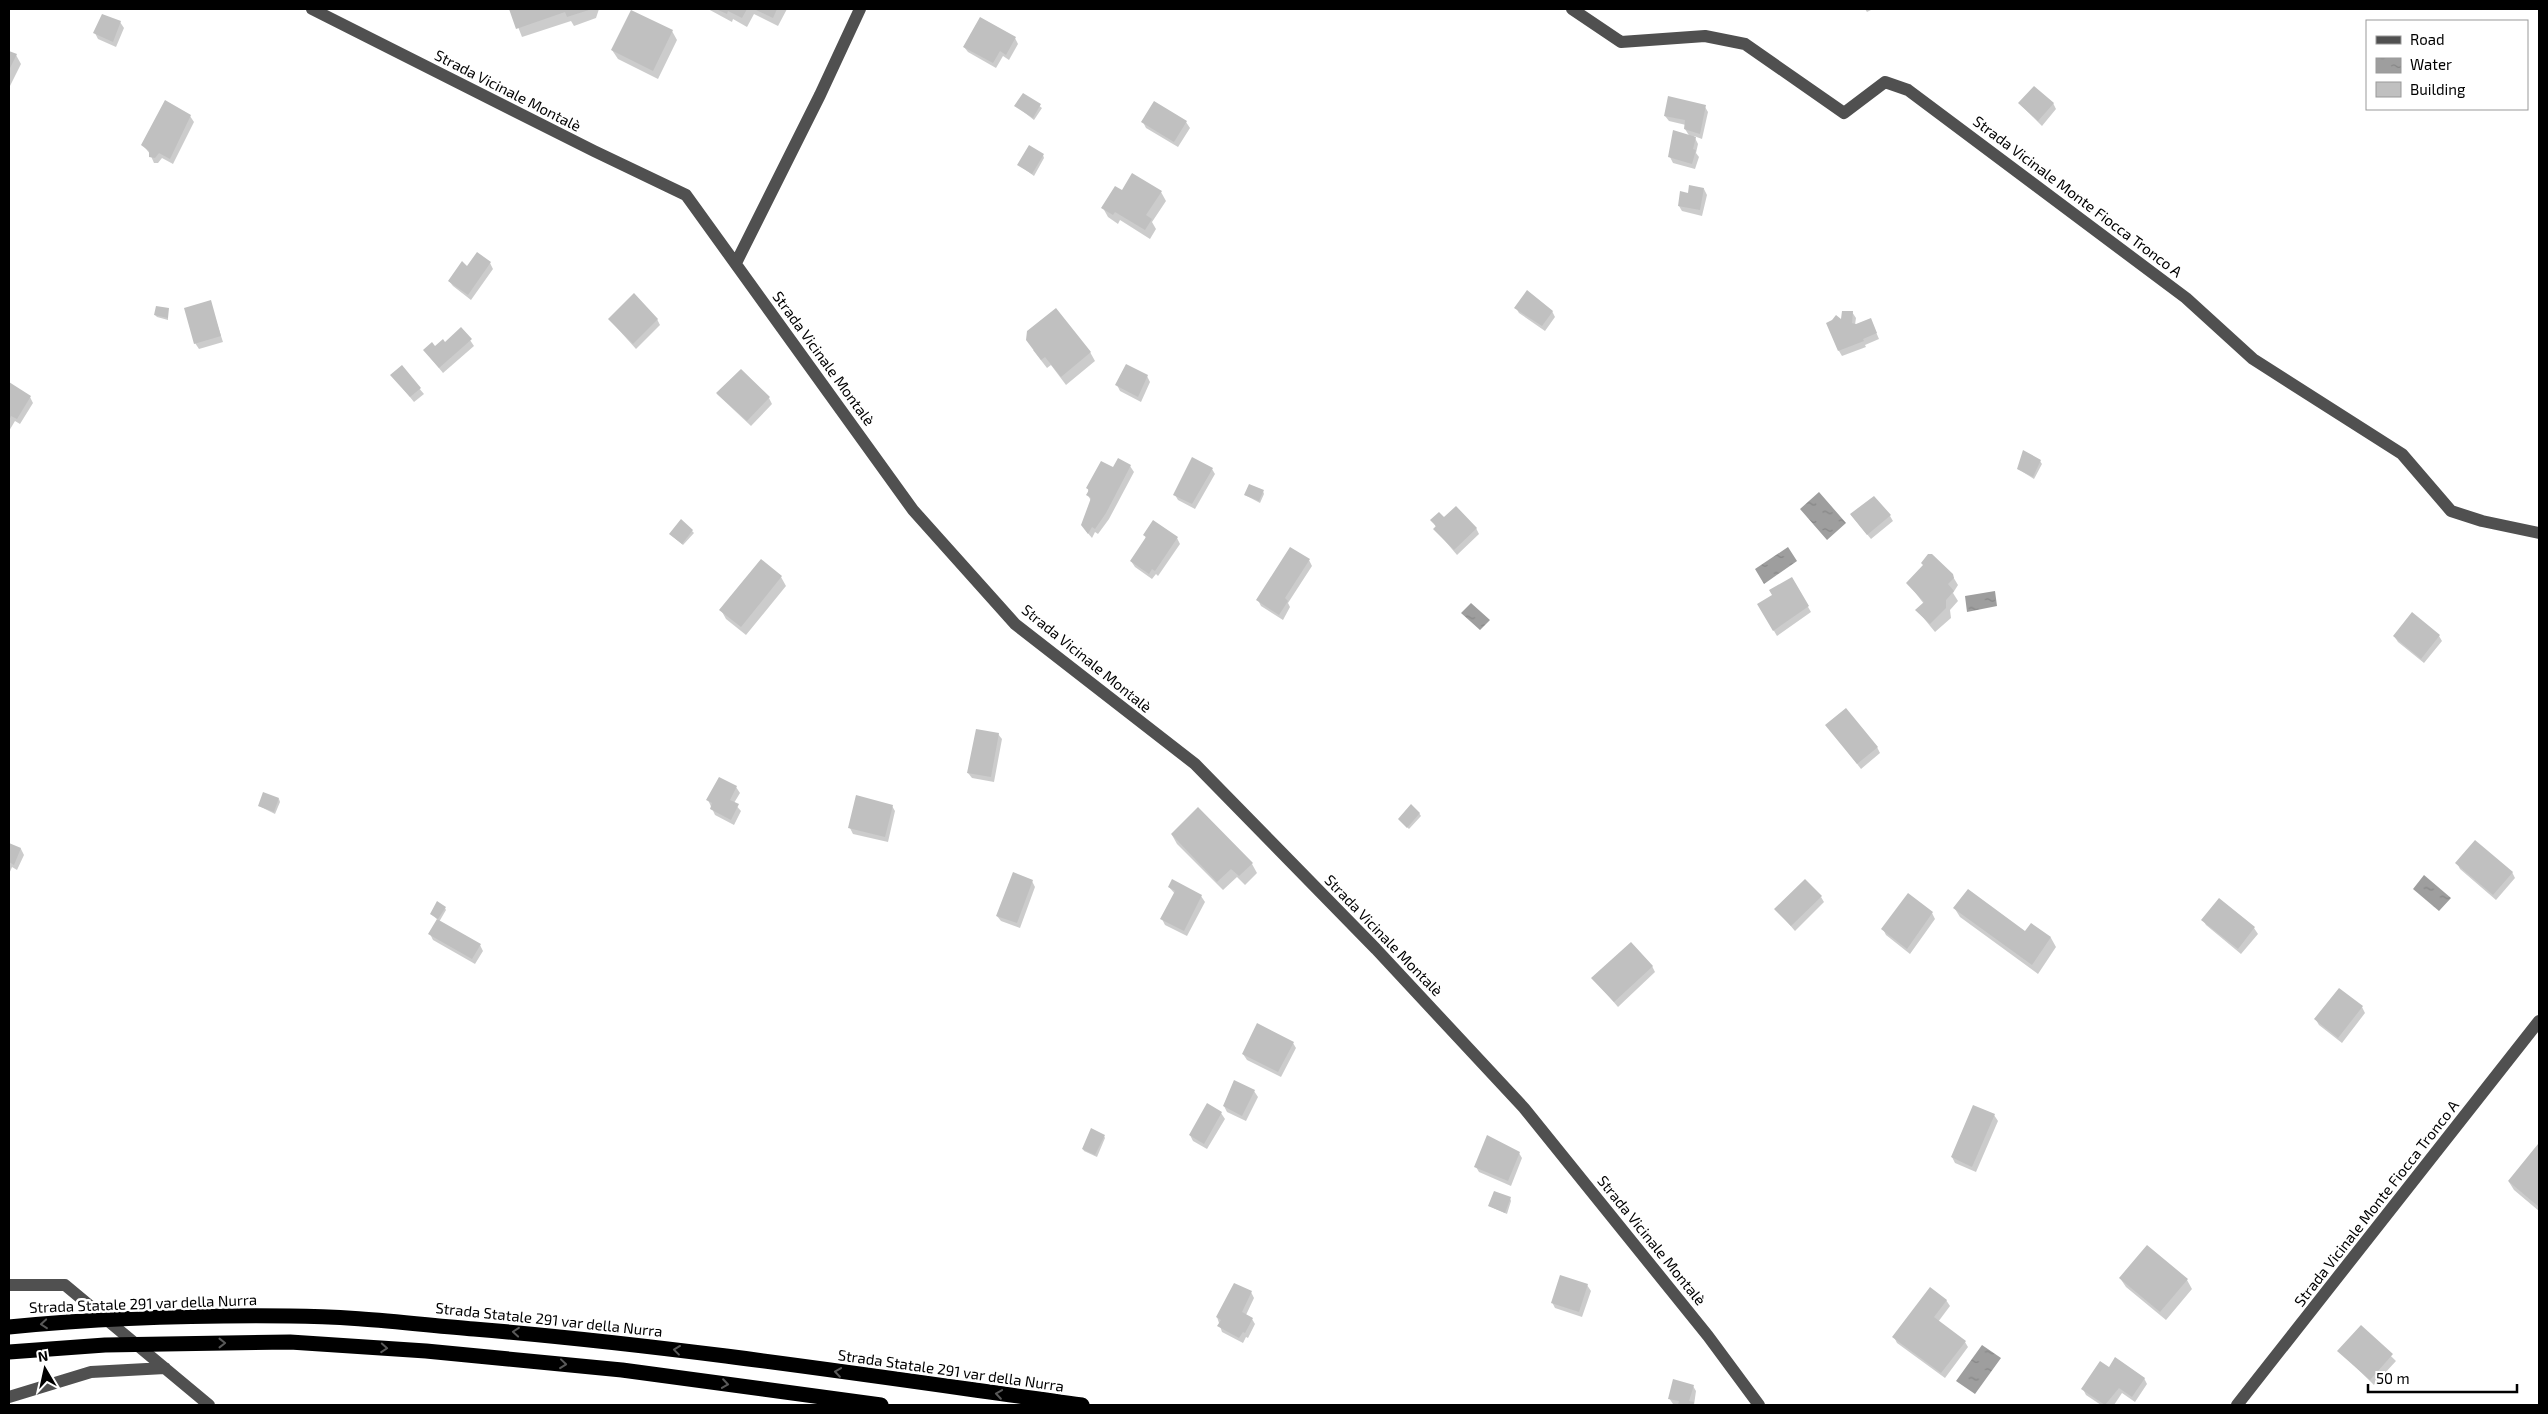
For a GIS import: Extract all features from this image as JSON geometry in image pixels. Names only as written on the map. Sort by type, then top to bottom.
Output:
[{"type":"highway","name":"Strada Statale 291 var della Nurra","points":[[9,1327],[80,1321],[152,1318],[293,1316],[556,1335],[1082,1405]]},
{"type":"highway","points":[[9,1352],[105,1345],[290,1342],[426,1351],[622,1370],[881,1405]]},
{"type":"street","name":"Strada Vicinale Montalè","points":[[312,9],[594,151],[686,195],[913,510],[1009,617],[1195,764],[1376,949],[1524,1108],[1708,1336],[1759,1405]]},
{"type":"street","points":[[736,264],[820,95],[860,9]]},
{"type":"street","name":"Strada Vicinale Monte Fiocca Tronco A","points":[[1572,9],[1621,42],[1705,36],[1745,44],[1844,113],[1885,82],[1908,90],[2186,298],[2253,358],[2402,454],[2451,511],[2482,520],[2539,532]]},
{"type":"street","name":"Strada Vicinale Monte Fiocca Tronco A","points":[[2237,1405],[2539,1021]]},
{"type":"street","points":[[9,1285],[65,1285],[209,1405]]},
{"type":"street","points":[[9,1397],[91,1372],[165,1368]]},
{"type":"water","points":[[1819,492],[1846,523],[1827,540],[1800,509]]},
{"type":"water","points":[[1788,547],[1797,561],[1764,584],[1755,569]]},
{"type":"water","points":[[1995,591],[1997,606],[1967,612],[1965,596]]},
{"type":"water","points":[[1471,603],[1490,620],[1480,630],[1461,613]]},
{"type":"water","points":[[2424,875],[2451,898],[2439,911],[2413,889]]},
{"type":"water","points":[[1982,1345],[2001,1358],[1975,1394],[1956,1381]]},
{"type":"building","points":[[509,9],[592,9],[567,17],[565,12],[516,29]]},
{"type":"building","points":[[716,9],[747,9],[742,18],[728,11],[727,14]]},
{"type":"building","points":[[754,9],[777,9],[773,18]]},
{"type":"building","points":[[631,10],[673,30],[653,71],[611,50]]},
{"type":"building","points":[[102,14],[121,21],[113,42],[93,33]]},
{"type":"building","points":[[980,17],[1016,37],[1006,55],[1000,51],[993,63],[963,47]]},
{"type":"building","points":[[9,51],[17,54],[9,70]]},
{"type":"building","points":[[2034,86],[2054,103],[2038,121],[2018,103]]},
{"type":"building","points":[[1023,93],[1041,104],[1033,118],[1014,106]]},
{"type":"building","points":[[1668,96],[1706,105],[1700,134],[1684,129],[1685,120],[1664,116]]},
{"type":"building","points":[[165,100],[191,115],[170,159],[159,153],[155,158],[149,157],[149,151],[141,145]]},
{"type":"building","points":[[1154,101],[1187,121],[1174,142],[1141,122]]},
{"type":"building","points":[[1673,130],[1696,137],[1693,149],[1696,150],[1692,164],[1668,157]]},
{"type":"building","points":[[1029,145],[1044,154],[1032,174],[1017,165]]},
{"type":"building","points":[[1132,173],[1162,191],[1146,215],[1152,219],[1145,230],[1115,212],[1113,215],[1101,208],[1115,186],[1122,190]]},
{"type":"building","points":[[1689,185],[1704,188],[1700,210],[1678,206],[1680,191],[1688,193]]},
{"type":"building","points":[[477,252],[491,262],[468,295],[448,281],[462,261],[467,266]]},
{"type":"building","points":[[1527,290],[1553,311],[1542,326],[1514,308]]},
{"type":"building","points":[[634,293],[658,319],[633,344],[608,319]]},
{"type":"building","points":[[211,300],[221,336],[194,344],[184,308]]},
{"type":"building","points":[[156,306],[169,308],[168,318],[154,315]]},
{"type":"building","points":[[1056,308],[1091,352],[1061,377],[1045,357],[1041,360],[1026,340],[1027,331]]},
{"type":"building","points":[[1842,311],[1853,311],[1852,323],[1856,324],[1871,318],[1877,333],[1863,339],[1864,341],[1838,351],[1826,323],[1836,315],[1841,319]]},
{"type":"building","points":[[461,327],[472,339],[439,368],[423,350],[432,342],[435,346],[443,339],[445,342]]},
{"type":"building","points":[[1126,364],[1148,375],[1138,397],[1115,385]]},
{"type":"building","points":[[402,365],[421,388],[410,397],[390,375]]},
{"type":"building","points":[[741,369],[770,397],[747,421],[716,393]]},
{"type":"building","points":[[9,382],[31,396],[17,419],[11,416],[9,421]]},
{"type":"building","points":[[2023,450],[2041,460],[2033,477],[2017,469]]},
{"type":"building","points":[[1192,457],[1213,468],[1192,504],[1173,495]]},
{"type":"building","points":[[1118,458],[1131,465],[1106,513],[1095,529],[1092,527],[1088,534],[1081,525],[1091,498],[1086,495],[1089,490],[1086,488],[1101,461],[1113,467]]},
{"type":"building","points":[[1249,484],[1264,490],[1259,501],[1244,495]]},
{"type":"building","points":[[1874,496],[1891,515],[1867,535],[1850,514]]},
{"type":"building","points":[[1456,506],[1477,528],[1454,550],[1433,529],[1436,526],[1430,520],[1439,512],[1444,517]]},
{"type":"building","points":[[681,519],[693,530],[682,544],[669,534]]},
{"type":"building","points":[[1153,520],[1178,537],[1155,571],[1152,569],[1149,574],[1130,561],[1146,537],[1143,535]]},
{"type":"building","points":[[1290,547],[1310,559],[1285,598],[1288,601],[1279,615],[1256,600]]},
{"type":"building","points":[[1928,554],[1932,554],[1953,574],[1954,578],[1948,584],[1954,591],[1946,600],[1946,608],[1930,624],[1915,610],[1924,602],[1906,583],[1923,565],[1921,563]]},
{"type":"building","points":[[761,559],[782,576],[741,627],[719,610]]},
{"type":"building","points":[[1792,577],[1809,606],[1773,631],[1757,604],[1772,595],[1769,590]]},
{"type":"building","points":[[2412,612],[2440,635],[2421,659],[2393,636]]},
{"type":"building","points":[[1846,708],[1878,747],[1857,764],[1825,725]]},
{"type":"building","points":[[976,729],[999,733],[991,777],[967,773]]},
{"type":"building","points":[[719,777],[737,786],[730,800],[739,804],[731,820],[710,809],[712,803],[706,800]]},
{"type":"building","points":[[263,792],[279,798],[274,812],[258,806]]},
{"type":"building","points":[[856,795],[893,805],[885,837],[848,828]]},
{"type":"building","points":[[1411,804],[1420,813],[1407,828],[1398,819]]},
{"type":"building","points":[[1198,807],[1253,863],[1239,876],[1231,869],[1217,882],[1171,834]]},
{"type":"building","points":[[2475,840],[2513,872],[2493,895],[2455,863]]},
{"type":"building","points":[[9,843],[21,848],[14,865],[9,862]]},
{"type":"building","points":[[1013,872],[1033,880],[1017,923],[996,916]]},
{"type":"building","points":[[1172,879],[1202,895],[1184,931],[1160,919],[1175,891],[1168,887]]},
{"type":"building","points":[[1805,879],[1822,896],[1791,926],[1774,909]]},
{"type":"building","points":[[1968,889],[2025,931],[2031,923],[2051,937],[2032,965],[1953,908]]},
{"type":"building","points":[[1908,893],[1933,912],[1907,949],[1881,929]]},
{"type":"building","points":[[2219,898],[2255,927],[2238,949],[2201,920]]},
{"type":"building","points":[[437,901],[446,907],[438,919],[430,914]]},
{"type":"building","points":[[437,919],[481,944],[472,959],[428,934]]},
{"type":"building","points":[[1631,942],[1653,966],[1614,1002],[1591,978]]},
{"type":"building","points":[[2339,988],[2363,1006],[2338,1038],[2314,1019]]},
{"type":"building","points":[[1257,1023],[1294,1042],[1278,1072],[1242,1054]]},
{"type":"building","points":[[1234,1080],[1255,1090],[1242,1116],[1223,1106]]},
{"type":"building","points":[[1207,1103],[1222,1112],[1204,1144],[1189,1135]]},
{"type":"building","points":[[1973,1105],[1995,1114],[1972,1167],[1951,1157]]},
{"type":"building","points":[[1091,1128],[1105,1135],[1095,1155],[1082,1149]]},
{"type":"building","points":[[1487,1135],[1520,1152],[1508,1181],[1474,1167]]},
{"type":"building","points":[[2539,1145],[2539,1207],[2508,1181]]},
{"type":"building","points":[[1494,1191],[1511,1197],[1505,1213],[1488,1206]]},
{"type":"building","points":[[2147,1245],[2188,1279],[2160,1312],[2119,1278]]},
{"type":"building","points":[[1560,1275],[1588,1284],[1579,1312],[1551,1303]]},
{"type":"building","points":[[1234,1283],[1252,1291],[1242,1312],[1253,1318],[1245,1333],[1243,1332],[1239,1338],[1217,1326],[1221,1320],[1216,1317]]},
{"type":"building","points":[[1930,1287],[1947,1300],[1934,1317],[1966,1341],[1941,1373],[1892,1337]]},
{"type":"building","points":[[2361,1325],[2393,1354],[2370,1380],[2337,1351]]},
{"type":"building","points":[[2115,1357],[2145,1378],[2132,1397],[2119,1388],[2105,1405],[2081,1389],[2100,1361],[2109,1367]]},
{"type":"building","points":[[1673,1379],[1694,1385],[1689,1401],[1694,1402],[1693,1405],[1678,1405],[1679,1401],[1668,1399]]}]
